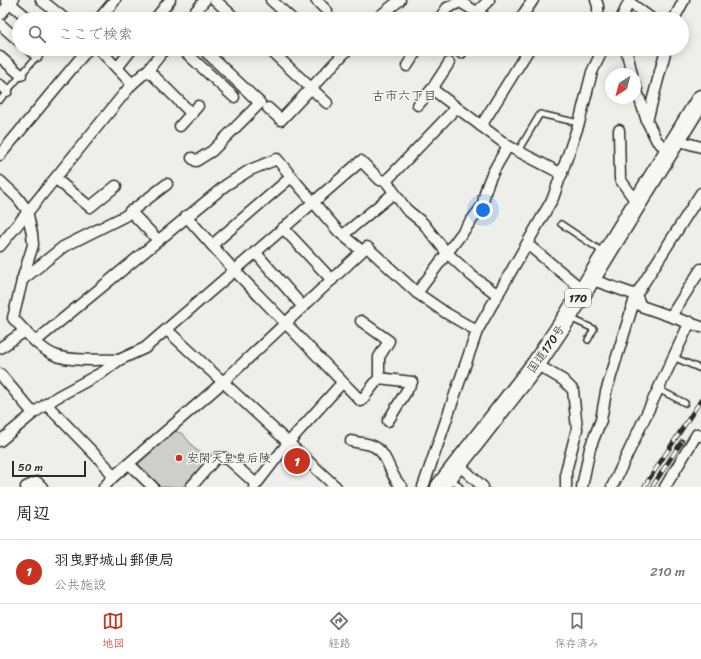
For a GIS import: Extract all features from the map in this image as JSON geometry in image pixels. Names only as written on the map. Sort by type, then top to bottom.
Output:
[{"type":"highway","name":"国道170号","points":[[452,478],[536,364],[568,316],[701,99]]},
{"type":"street","points":[[41,0],[56,12]]},
{"type":"street","points":[[104,12],[115,0]]},
{"type":"street","points":[[161,12],[170,0]]},
{"type":"street","points":[[195,12],[206,0]]},
{"type":"street","points":[[215,0],[228,12]]},
{"type":"street","points":[[271,0],[284,12]]},
{"type":"street","points":[[316,0],[327,11]]},
{"type":"street","points":[[385,12],[400,0]]},
{"type":"street","points":[[485,12],[489,0]]},
{"type":"street","points":[[525,12],[533,0]]},
{"type":"street","points":[[596,0],[598,12]]},
{"type":"street","points":[[678,12],[684,0]]},
{"type":"street","points":[[0,15],[9,1],[21,12]]},
{"type":"street","points":[[624,12],[629,1],[643,12]]},
{"type":"street","points":[[443,12],[446,8],[460,2],[475,12]]},
{"type":"street","points":[[0,24],[12,35]]},
{"type":"street","points":[[0,155],[82,56]]},
{"type":"street","points":[[106,56],[132,84]]},
{"type":"street","points":[[117,68],[126,56]]},
{"type":"street","points":[[0,246],[132,84],[148,70],[159,56]]},
{"type":"street","points":[[190,56],[234,97]]},
{"type":"street","points":[[192,158],[196,161],[212,151],[260,103],[210,56]]},
{"type":"street","points":[[277,56],[327,103]]},
{"type":"street","points":[[268,108],[280,120],[341,56]]},
{"type":"street","points":[[407,66],[413,56]]},
{"type":"street","points":[[481,126],[525,56]]},
{"type":"street","points":[[423,487],[477,331],[553,198],[579,123],[592,72],[600,56]]},
{"type":"street","points":[[628,56],[631,68]]},
{"type":"street","points":[[647,121],[664,56]]},
{"type":"street","points":[[0,57],[21,75]]},
{"type":"street","points":[[418,105],[432,89],[449,62]]},
{"type":"street","points":[[148,70],[195,110],[180,126]]},
{"type":"street","points":[[432,89],[508,146],[562,174]]},
{"type":"street","points":[[641,103],[647,121],[657,141],[672,146],[701,147]]},
{"type":"street","points":[[386,181],[456,108]]},
{"type":"street","points":[[619,130],[620,179],[638,203]]},
{"type":"street","points":[[417,293],[483,204],[484,192],[490,178],[508,146]]},
{"type":"street","points":[[36,341],[157,239],[226,185],[250,170],[277,159],[343,235],[362,251],[222,383],[113,477],[104,487]]},
{"type":"street","points":[[0,441],[46,404],[103,372],[119,360],[145,348],[361,161],[380,180],[386,181],[406,209],[423,223],[447,253],[472,276],[498,295]]},
{"type":"street","points":[[212,245],[290,178],[296,181]]},
{"type":"street","points":[[56,179],[90,207],[116,186]]},
{"type":"street","points":[[0,181],[17,197],[28,213],[33,245],[22,280],[13,318],[36,341],[57,356],[69,359],[119,360]]},
{"type":"street","points":[[22,280],[63,247],[99,230],[130,211],[167,184]]},
{"type":"street","points":[[582,487],[590,448],[601,420],[606,392],[636,295],[701,193]]},
{"type":"street","points":[[343,235],[394,194]]},
{"type":"street","points":[[130,211],[157,239]]},
{"type":"street","points":[[186,216],[234,270],[361,401],[379,378],[379,357],[389,341],[362,321]]},
{"type":"street","points":[[283,228],[332,280]]},
{"type":"street","points":[[528,244],[578,285],[587,284],[636,295]]},
{"type":"street","points":[[366,247],[417,293],[446,313],[477,331]]},
{"type":"street","points":[[255,252],[303,307]]},
{"type":"street","points":[[672,316],[701,269]]},
{"type":"street","points":[[636,295],[641,306],[701,327]]},
{"type":"street","points":[[612,487],[690,322]]},
{"type":"street","points":[[167,330],[222,383],[336,487]]},
{"type":"street","points":[[0,348],[25,331]]},
{"type":"street","points":[[536,364],[563,380],[573,390],[577,429],[566,471],[566,487]]},
{"type":"street","points":[[0,374],[33,413]]},
{"type":"street","points":[[379,378],[412,382],[388,421]]},
{"type":"street","points":[[191,487],[216,458],[227,458],[258,485],[288,444],[342,383]]},
{"type":"street","points":[[46,404],[106,466],[113,477]]},
{"type":"street","points":[[664,487],[697,434],[701,436]]},
{"type":"street","points":[[351,442],[374,446],[381,453],[395,482],[402,487]]},
{"type":"street","points":[[129,464],[153,487]]},
{"type":"street","points":[[452,478],[483,487]]},
{"type":"street","points":[[26,487],[37,482],[42,487]]},
{"type":"lane","points":[[0,100],[4,88],[21,75],[37,56]]},
{"type":"lane","points":[[518,151],[540,114],[579,123]]},
{"type":"lane","points":[[561,224],[606,254]]},
{"type":"lane","points":[[568,316],[594,330],[588,340]]},
{"type":"lane","points":[[673,356],[701,368]]},
{"type":"lane","points":[[658,390],[685,403]]},
{"type":"shaded area","points":[[175,431],[183,434],[195,449],[206,456],[203,465],[182,487],[158,487],[137,469],[139,463]]},
{"type":"railway","points":[[644,487],[701,400]]},
{"type":"railway","points":[[652,487],[682,441]]},
{"type":"place","name":"安閑天皇皇后陵","points":[[179,458]]},
{"type":"place","name":"羽曳野城山郵便局","points":[[297,461]]},
{"type":"district","name":"古市六丁目","points":[[404,95]]}]
